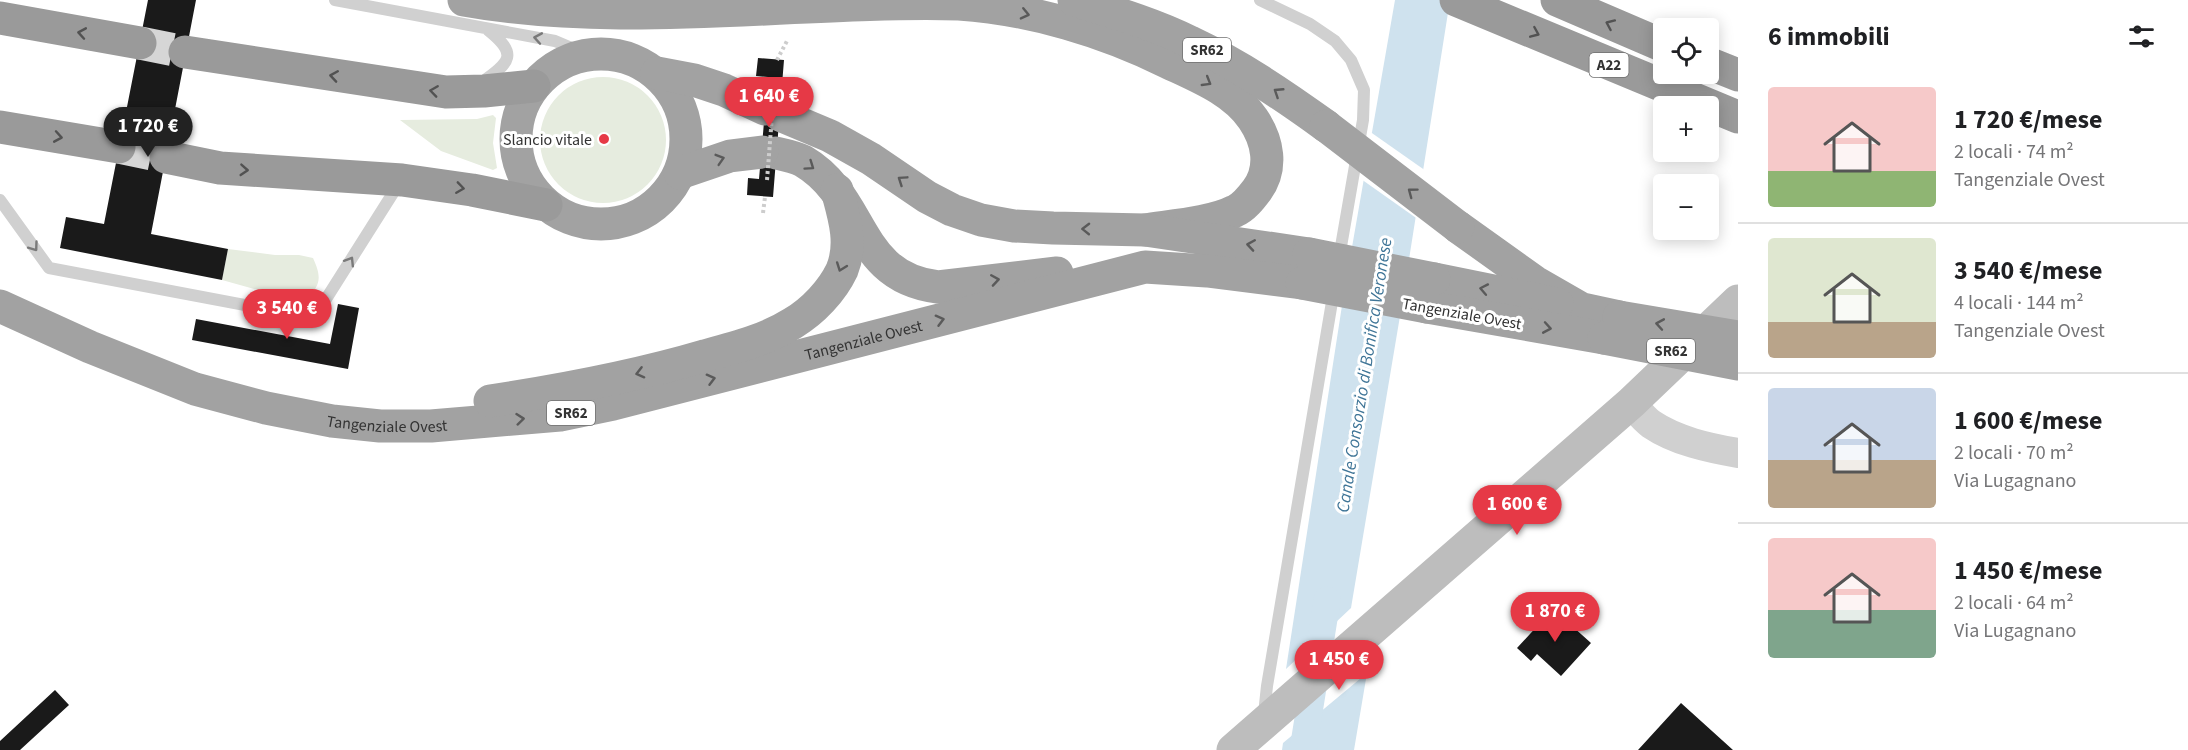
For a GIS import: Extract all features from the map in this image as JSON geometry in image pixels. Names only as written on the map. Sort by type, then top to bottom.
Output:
[{"type":"highway","points":[[464,0],[504,7],[564,10],[634,10],[895,0],[961,4],[1013,11],[1068,23],[1152,54],[1231,96],[1247,111],[1257,125],[1266,147],[1267,168],[1262,184],[1249,201],[1235,211],[1217,217],[1145,230],[1014,226],[981,220],[952,210],[927,197],[871,159],[830,136],[724,90],[694,80],[657,74]]},
{"type":"highway","name":"Tangenziale Ovest","points":[[1074,0],[1188,40],[1244,69],[1326,126],[1458,227],[1535,282],[1611,328],[1738,337]]},
{"type":"highway","name":"A22","points":[[1557,0],[1653,41]]},
{"type":"highway","name":"A22","points":[[1469,5],[1738,117]]},
{"type":"highway","points":[[0,18],[140,43]]},
{"type":"highway","points":[[186,52],[446,92],[534,86]]},
{"type":"highway","points":[[616,54],[638,61],[657,74],[671,90],[682,109],[687,130],[686,152],[680,173],[669,192],[652,208],[616,224],[597,225],[579,222],[561,216],[546,205],[535,194],[524,177],[515,140],[517,120],[534,86],[551,70],[571,59],[588,55],[616,54]]},
{"type":"highway","points":[[1719,67],[1738,75]]},
{"type":"highway","points":[[0,127],[119,147]]},
{"type":"highway","points":[[680,173],[730,156],[768,161],[801,160],[820,173],[837,190],[875,255],[896,273],[919,284],[938,287],[1014,277],[1145,267]]},
{"type":"highway","points":[[166,157],[220,168],[402,180],[472,190],[546,205]]},
{"type":"highway","name":"Tangenziale Ovest","points":[[0,287],[112,342],[205,374],[284,393],[337,401],[408,405],[472,404],[598,384],[668,367],[736,347],[794,323],[815,306],[831,288],[842,269],[847,247],[847,225],[837,190]]},
{"type":"highway","points":[[1145,230],[1306,269]]},
{"type":"highway","name":"Tangenziale Ovest","points":[[0,306],[90,348],[195,389],[266,408],[332,421],[380,426],[431,426],[560,415],[613,404],[1145,267],[1207,271],[1306,269],[1611,328],[1738,364]]},
{"type":"highway","points":[[1431,293],[1582,309]]},
{"type":"main road","points":[[1233,750],[1631,403],[1738,301]]},
{"type":"street","points":[[1631,403],[1651,424],[1708,448],[1738,453]]},
{"type":"lane","points":[[335,0],[555,41],[588,55]]},
{"type":"lane","points":[[1260,0],[1310,24],[1335,41],[1351,60],[1364,90],[1362,120],[1269,675],[1269,719]]},
{"type":"lane","points":[[468,92],[500,70],[507,60],[508,52],[504,43],[487,29]]},
{"type":"lane","points":[[0,200],[49,268],[314,318],[402,180]]},
{"type":"path","points":[[777,60],[788,39]]},
{"type":"path","points":[[768,161],[775,78]]},
{"type":"path","points":[[763,213],[765,197]]},
{"type":"shaded area","points":[[603,77],[627,82],[648,95],[661,116],[666,140],[661,164],[648,185],[627,198],[603,203],[579,198],[558,185],[545,164],[540,140],[545,116],[558,95],[579,82]]},
{"type":"shaded area","points":[[493,115],[496,118],[493,143],[497,168],[493,170],[441,151],[400,120],[477,119]]},
{"type":"shaded area","points":[[228,249],[313,258],[319,276],[317,285],[305,300],[287,298],[222,280]]},
{"type":"water","points":[[1395,0],[1450,0],[1401,310],[1351,608],[1286,669],[1343,299]]},
{"type":"water","points":[[1367,673],[1354,750],[1282,750],[1283,743]]},
{"type":"pier","points":[[1369,131],[1426,171],[1419,220],[1361,179]]},
{"type":"building","points":[[148,0],[196,0],[151,234],[228,249],[222,280],[60,248],[66,217],[104,224]]},
{"type":"building","points":[[758,58],[784,60],[773,197],[747,195],[748,178],[759,179],[768,77],[756,76]]},
{"type":"building","points":[[338,304],[359,308],[348,369],[192,340],[196,319],[330,344]]},
{"type":"building","points":[[1553,609],[1591,643],[1561,676],[1537,654],[1531,661],[1517,648]]},
{"type":"building","points":[[55,690],[69,705],[20,750],[0,750],[0,741]]},
{"type":"building","points":[[1681,703],[1733,750],[1638,750]]},
{"type":"waterway","name":"Canale Consorzio di Bonifica Veronese","points":[[1303,750],[1327,600]]},
{"type":"tunnel","points":[[140,43],[185,52]]},
{"type":"tunnel","points":[[119,147],[166,157]]},
{"type":"place","name":"Slancio vitale","points":[[604,139]]}]
